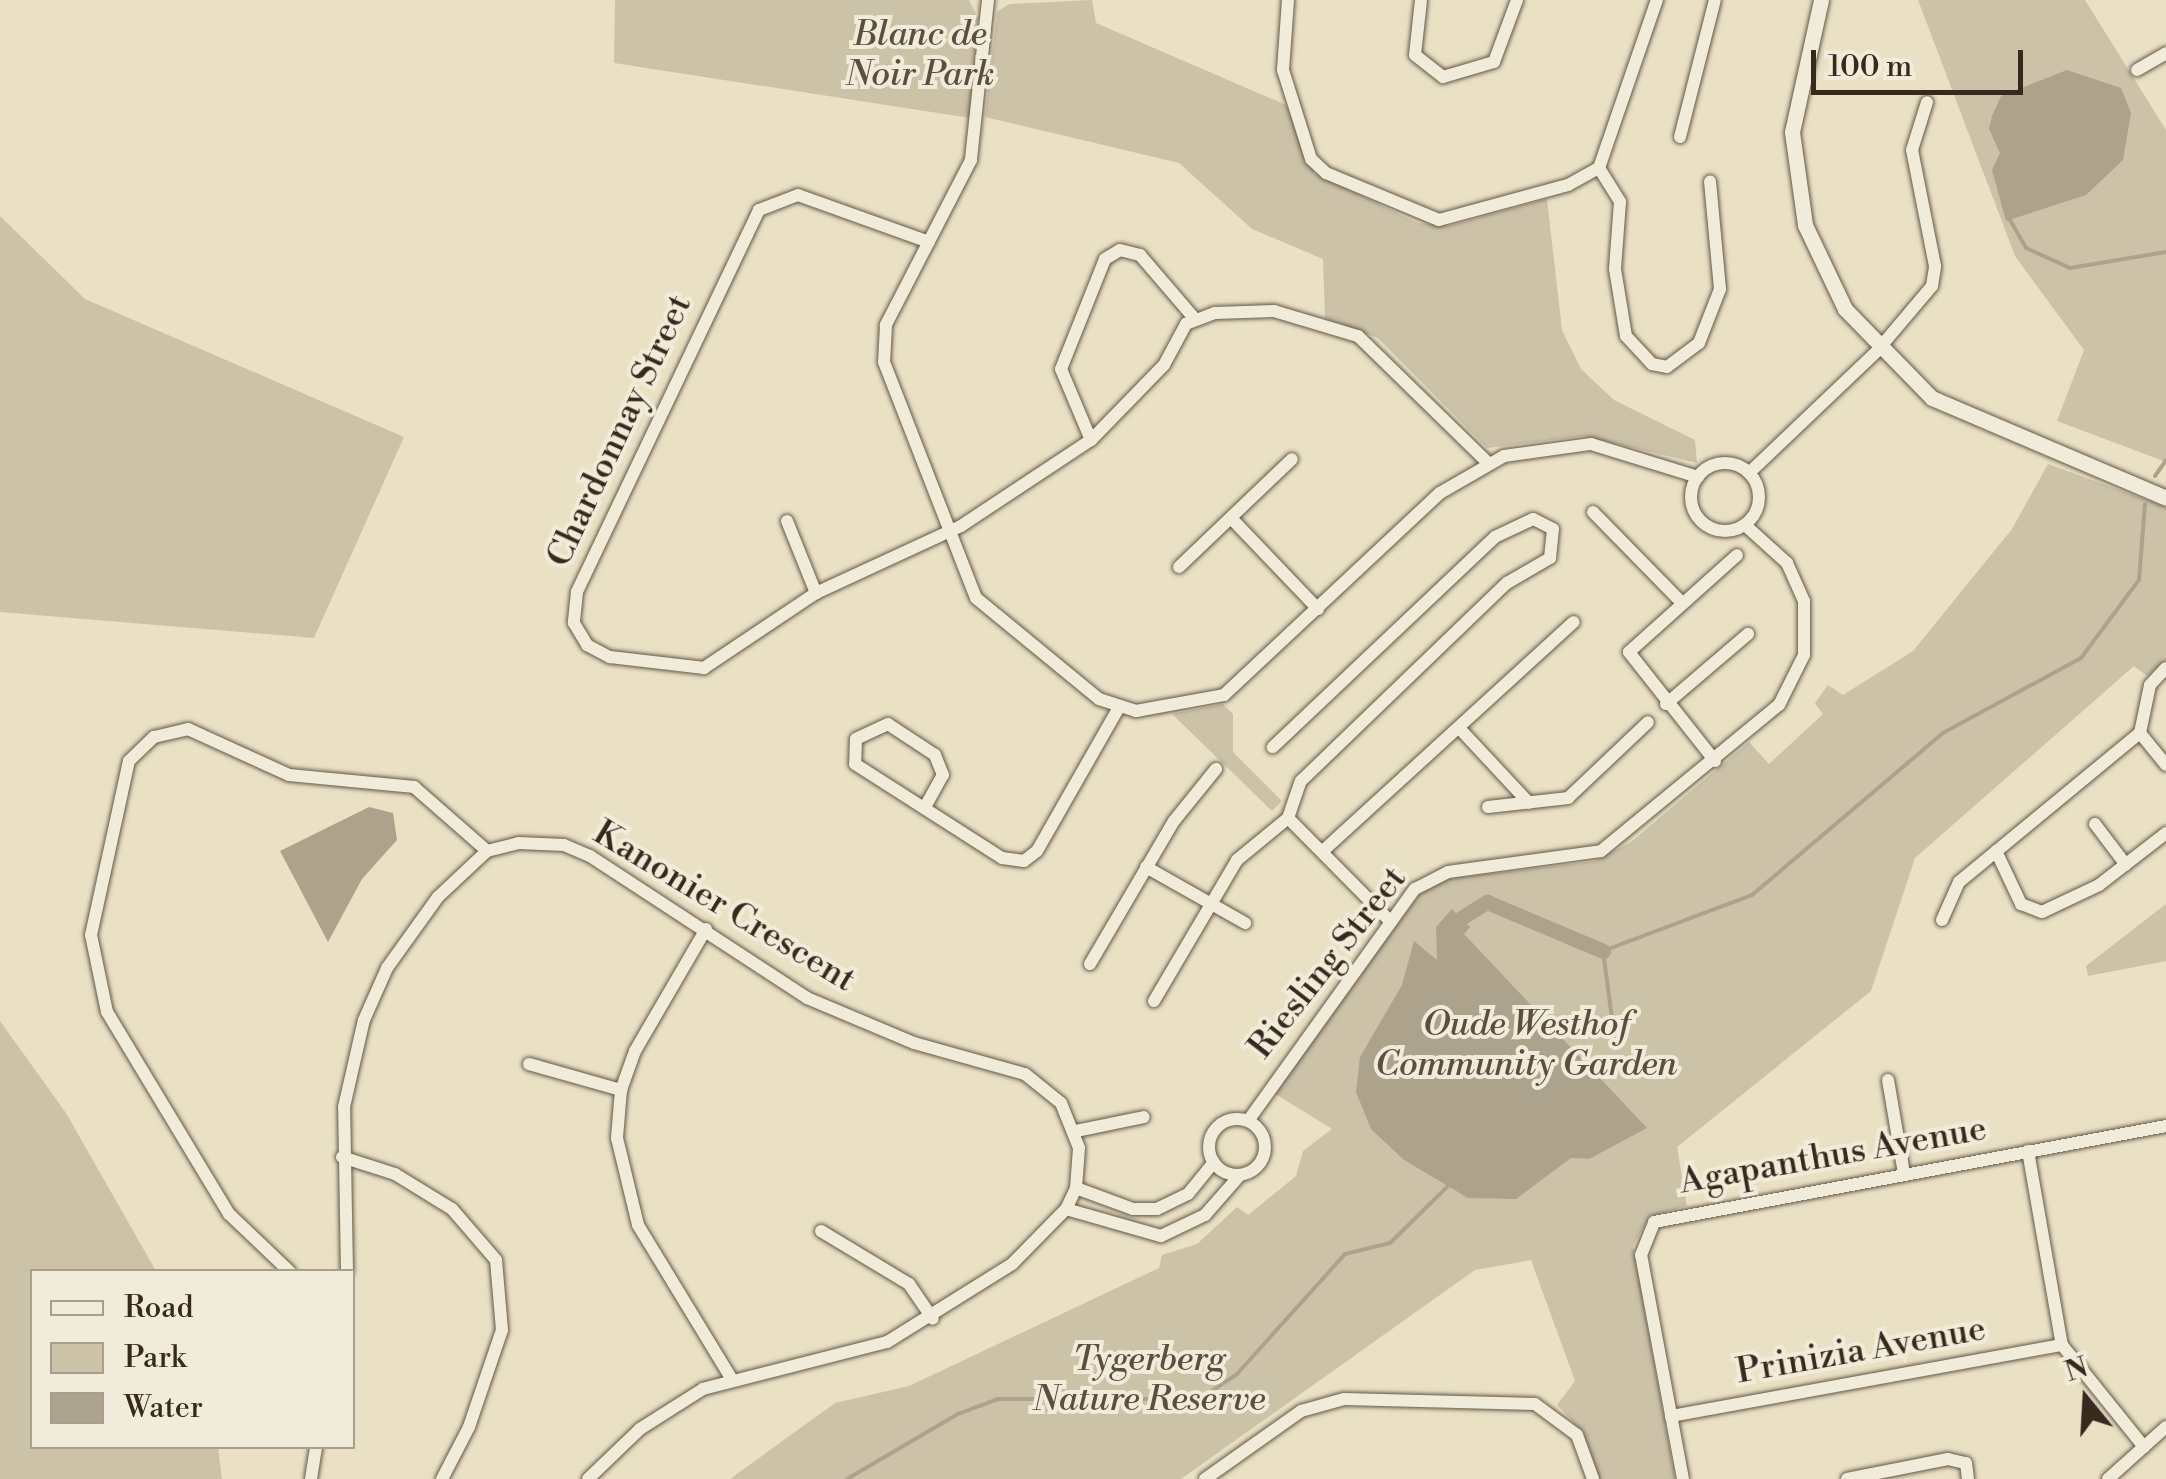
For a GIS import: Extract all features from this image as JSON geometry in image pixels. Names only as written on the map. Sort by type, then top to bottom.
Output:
[{"type":"street","points":[[988,0],[974,146],[886,326],[882,353],[948,532],[990,616],[1118,708],[1224,695],[1440,493],[1488,463],[1538,447],[1591,444],[1698,476],[1727,463],[1749,473],[1760,500],[1744,525],[1720,531],[1698,517],[1692,501],[1698,476]]},
{"type":"street","points":[[1288,0],[1284,76],[1306,150],[1326,174],[1440,220],[1568,186],[1599,168],[1657,0]]},
{"type":"street","points":[[1421,0],[1415,55],[1443,77],[1494,62],[1517,0]]},
{"type":"street","points":[[1680,137],[1715,0]]},
{"type":"street","points":[[1820,0],[1796,86],[1796,187],[1819,264],[1878,351],[1932,398],[1982,425],[2166,498]]},
{"type":"street","points":[[2136,70],[2166,53]]},
{"type":"street","points":[[1749,473],[1878,351],[1935,276],[1912,150],[1927,102]]},
{"type":"street","points":[[1599,168],[1620,202],[1615,270],[1626,336],[1652,364],[1667,368],[1699,343],[1720,289],[1710,181]]},
{"type":"street","name":"Chardonnay Street","points":[[929,242],[798,195],[759,210],[573,615],[582,639],[601,655],[690,671],[816,593],[948,532],[1091,440],[1164,365],[1194,318]]},
{"type":"street","points":[[1091,440],[1061,369],[1105,259],[1120,250],[1140,255],[1194,318],[1274,311],[1358,336],[1488,463]]},
{"type":"street","points":[[1179,568],[1292,460]]},
{"type":"street","points":[[1593,512],[1682,603]]},
{"type":"street","points":[[1231,518],[1318,609]]},
{"type":"street","points":[[1154,1001],[1243,852],[1288,818],[1317,765],[1507,583],[1550,558],[1556,540],[1550,525],[1529,520],[1494,537],[1273,747]]},
{"type":"street","points":[[787,522],[816,593]]},
{"type":"street","name":"Riesling Street","points":[[1248,1121],[1415,888],[1440,874],[1602,850],[1715,761],[1786,696],[1806,644],[1794,574],[1744,525]]},
{"type":"street","points":[[1715,761],[1628,652],[1737,555]]},
{"type":"street","points":[[1324,850],[1574,622]]},
{"type":"street","points":[[1666,704],[1748,634]]},
{"type":"street","points":[[1942,920],[1956,886],[2140,733],[2150,685],[2166,668]]},
{"type":"street","points":[[925,807],[943,775],[936,755],[888,724],[856,739],[855,764],[1002,858],[1024,861],[1037,851],[1118,708]]},
{"type":"street","points":[[1488,807],[1572,796],[1648,722]]},
{"type":"street","points":[[287,1269],[230,1214],[106,1012],[91,935],[129,761],[154,737],[188,729],[301,778],[414,787],[487,851],[438,897],[387,968],[352,1062],[342,1156],[347,1269]]},
{"type":"street","points":[[1460,730],[1528,803]]},
{"type":"street","points":[[2140,733],[2166,765]]},
{"type":"street","points":[[1090,964],[1146,867],[1216,769]]},
{"type":"street","points":[[1288,818],[1324,850],[1390,922]]},
{"type":"street","points":[[2094,824],[2126,865]]},
{"type":"street","points":[[1996,851],[2018,898],[2036,912],[2126,865],[2166,833]]},
{"type":"street","name":"Kanonier Crescent","points":[[487,851],[564,845],[706,929],[782,984],[859,1023],[1025,1074],[1061,1103],[1076,1131]]},
{"type":"street","points":[[1146,867],[1245,923]]},
{"type":"street","points":[[706,929],[656,1008],[621,1090],[617,1138],[627,1200],[731,1378]]},
{"type":"street","points":[[529,1064],[621,1090]]},
{"type":"street","points":[[1888,1080],[1904,1174]]},
{"type":"street","points":[[588,1479],[675,1404],[731,1378],[843,1358],[933,1319],[1012,1264],[1066,1209],[1076,1188],[1076,1131],[1144,1117]]},
{"type":"street","points":[[1066,1209],[1144,1236],[1172,1234],[1206,1214],[1240,1175],[1257,1167],[1265,1151],[1262,1133],[1248,1121],[1216,1129],[1214,1162],[1188,1194],[1158,1210],[1133,1210],[1076,1188]]},
{"type":"street","name":"Agapanthus Avenue","points":[[1682,1479],[1641,1255],[1649,1226],[1666,1217],[2166,1126]]},
{"type":"street","points":[[2028,1152],[2062,1345],[2144,1447]]},
{"type":"street","points":[[342,1156],[395,1174],[452,1209],[496,1260],[502,1330],[442,1479]]},
{"type":"street","points":[[1214,1162],[1240,1175]]},
{"type":"street","points":[[821,1231],[909,1284],[933,1319]]},
{"type":"street","name":"Prinizia Avenue","points":[[1671,1416],[2062,1345]]},
{"type":"street","points":[[1206,1479],[1301,1410],[1344,1398],[1535,1404],[1577,1435],[1593,1479]]},
{"type":"street","points":[[2108,1479],[2166,1427]]},
{"type":"street","points":[[311,1479],[316,1449]]},
{"type":"street","points":[[1847,1479],[1948,1459],[1966,1463],[1968,1479]]},
{"type":"green space","name":"Blanc de Noir Park","points":[[615,0],[969,0],[978,18],[970,118],[614,63]]},
{"type":"green space","points":[[1092,0],[1096,23],[1286,105],[1315,174],[1418,223],[1449,226],[1547,199],[1562,330],[1581,369],[1614,400],[1695,440],[1697,463],[1584,436],[1487,448],[1378,338],[1325,318],[1323,259],[1252,229],[1179,163],[985,117],[997,12],[1009,4]]},
{"type":"green space","points":[[1918,0],[2085,0],[2166,130],[2166,462],[2057,421],[2084,350],[2015,256]]},
{"type":"green space","points":[[0,216],[85,299],[404,437],[314,638],[0,612]]},
{"type":"green space","name":"Oude Westhof Community Garden","points":[[2048,464],[2166,507],[2166,660],[2147,676],[2134,666],[1915,858],[1871,991],[1677,1147],[1687,1206],[1650,1216],[1633,1246],[1675,1479],[1600,1479],[1583,1432],[1557,1405],[1575,1381],[1531,1260],[1475,1270],[1181,1479],[730,1479],[835,1403],[909,1386],[1159,1268],[1162,1255],[1197,1244],[1237,1207],[1248,1215],[1296,1176],[1303,1151],[1332,1129],[1274,1093],[1419,895],[1447,879],[1595,861],[1631,842],[1749,742],[1769,764],[1823,714],[1815,703],[1828,685],[1843,695],[1913,651],[2012,529]]},
{"type":"green space","points":[[1223,704],[1233,714],[1233,752],[1282,801],[1272,811],[1172,714]]},
{"type":"green space","points":[[2166,904],[2166,961],[2088,976],[2086,966]]},
{"type":"green space","points":[[0,1021],[66,1113],[155,1269],[30,1269],[30,1449],[218,1449],[222,1479],[0,1479]]},
{"type":"water","points":[[2067,70],[2121,88],[2131,113],[2123,160],[2086,195],[2006,221],[1992,170],[2000,153],[1989,129],[1992,116],[2001,96]]},
{"type":"water","points":[[369,807],[393,813],[397,840],[362,879],[328,942],[280,851]]},
{"type":"water","points":[[1452,909],[1470,927],[1464,934],[1647,1128],[1589,1159],[1571,1158],[1516,1199],[1468,1198],[1404,1160],[1371,1129],[1356,1092],[1360,1057],[1402,985],[1414,941],[1437,960],[1436,927]]},
{"type":"waterway","points":[[2010,220],[2026,248],[2070,268],[2166,252]]},
{"type":"waterway","points":[[2155,476],[2166,460]]},
{"type":"waterway","points":[[1612,1019],[1603,951],[1752,895],[1943,733],[2081,658],[2139,580],[2145,504]]},
{"type":"waterway","points":[[1461,918],[1487,902],[1603,951]]},
{"type":"waterway","points":[[847,1479],[958,1414],[998,1399],[1200,1399],[1237,1374],[1345,1254],[1390,1243],[1449,1185]]},
{"type":"park label","name":"Tygerberg Nature Reserve","points":[[1149,1380]]}]
